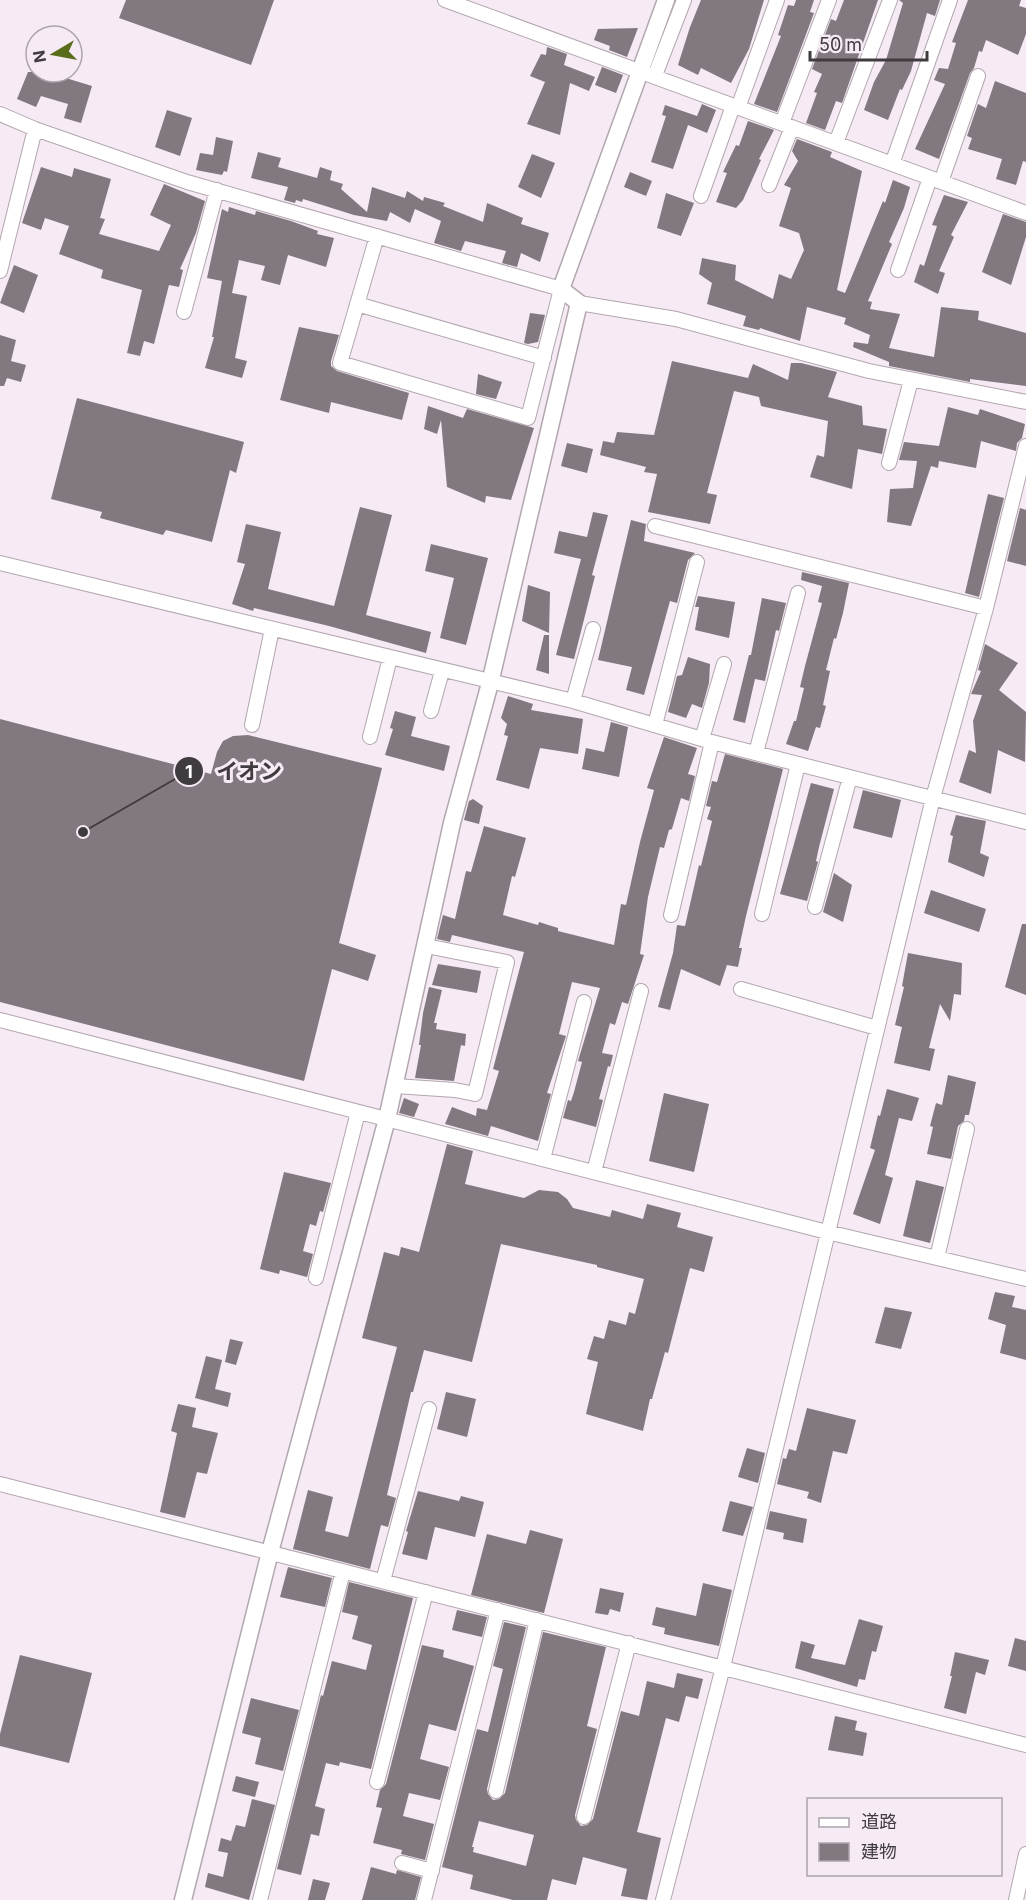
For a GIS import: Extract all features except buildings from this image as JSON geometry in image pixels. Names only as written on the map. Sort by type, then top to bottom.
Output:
[{"type":"street","points":[[445,0],[935,180],[1025,209]]},
{"type":"street","points":[[377,236],[340,363],[528,418],[561,289],[666,0]]},
{"type":"street","points":[[657,70],[684,0]]},
{"type":"street","points":[[701,196],[777,0]]},
{"type":"street","points":[[769,185],[829,0]]},
{"type":"street","points":[[836,143],[890,0]]},
{"type":"street","points":[[892,164],[950,0]]},
{"type":"street","points":[[898,270],[978,76]]},
{"type":"street","points":[[0,114],[35,129],[217,190],[561,289],[579,303],[676,319],[869,371],[1026,402]]},
{"type":"street","points":[[0,271],[35,129]]},
{"type":"street","points":[[184,312],[217,190]]},
{"type":"street","points":[[357,303],[544,358]]},
{"type":"street","points":[[183,1900],[270,1552],[387,1119],[452,823],[490,683],[579,303]]},
{"type":"street","points":[[889,463],[911,380]]},
{"type":"street","points":[[663,1900],[723,1667],[933,798],[986,608],[1020,498],[1026,446]]},
{"type":"street","points":[[655,526],[986,608]]},
{"type":"street","points":[[655,725],[697,562]]},
{"type":"street","points":[[0,563],[490,683],[573,701],[707,741],[1026,822]]},
{"type":"street","points":[[756,753],[798,593]]},
{"type":"street","points":[[252,725],[272,629]]},
{"type":"street","points":[[573,701],[593,629]]},
{"type":"street","points":[[370,737],[390,658]]},
{"type":"street","points":[[671,915],[724,664]]},
{"type":"street","points":[[431,711],[442,671]]},
{"type":"street","points":[[762,914],[798,764]]},
{"type":"street","points":[[815,907],[850,777]]},
{"type":"street","points":[[395,1086],[455,1090],[475,1094],[507,962],[426,946]]},
{"type":"street","points":[[741,988],[877,1028]]},
{"type":"street","points":[[594,1172],[641,991]]},
{"type":"street","points":[[543,1159],[584,1002]]},
{"type":"street","points":[[0,1020],[827,1232],[1026,1280]]},
{"type":"street","points":[[316,1278],[358,1112]]},
{"type":"street","points":[[937,1258],[967,1129]]},
{"type":"street","points":[[383,1581],[429,1409]]},
{"type":"street","points":[[0,1484],[1026,1745]]},
{"type":"street","points":[[260,1900],[343,1571]]},
{"type":"street","points":[[377,1782],[426,1592]]},
{"type":"street","points":[[424,1900],[498,1610]]},
{"type":"street","points":[[496,1791],[537,1620]]},
{"type":"street","points":[[584,1817],[629,1643]]},
{"type":"street","points":[[1016,1900],[1026,1854]]},
{"type":"street","points":[[402,1863],[432,1871]]},
{"type":"place","name":"イオン","points":[[83,832]]}]
